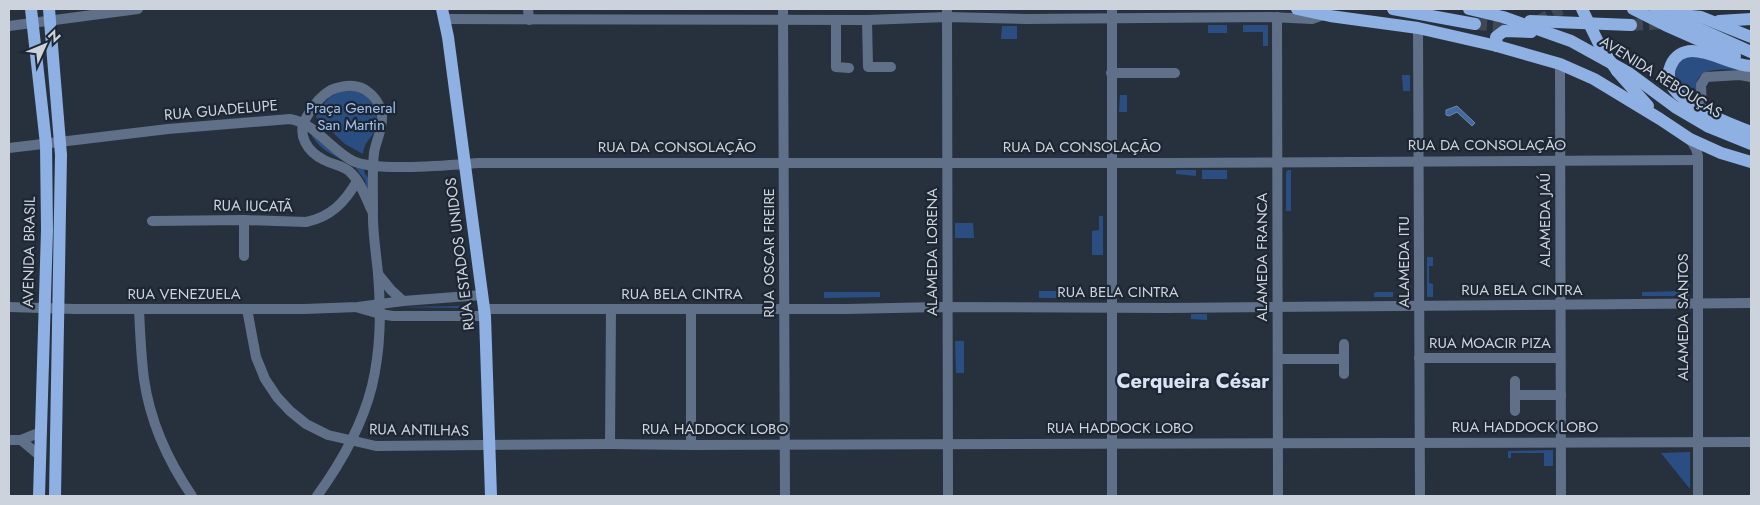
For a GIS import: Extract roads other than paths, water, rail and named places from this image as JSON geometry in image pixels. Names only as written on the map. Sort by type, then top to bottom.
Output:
[{"type":"main road","name":"AVENIDA BRASIL","points":[[31,9],[46,144],[47,230],[38,496]]},
{"type":"main road","points":[[1297,9],[1323,15],[1418,28],[1497,46],[1560,64],[1580,72],[1660,119],[1690,140],[1721,153],[1751,162]]},
{"type":"main road","points":[[1393,9],[1475,24]]},
{"type":"main road","name":"AVENIDA REBOUÇAS","points":[[1469,9],[1498,13],[1577,44],[1629,73],[1675,107],[1709,127],[1751,144]]},
{"type":"main road","points":[[1582,9],[1600,46],[1617,72],[1660,119]]},
{"type":"main road","points":[[1633,9],[1751,65]]},
{"type":"main road","points":[[1660,11],[1701,17],[1751,37]]},
{"type":"main road","points":[[1660,11],[1751,52]]},
{"type":"main road","points":[[1498,13],[1514,15],[1530,21],[1631,25]]},
{"type":"main road","name":"AVENIDA BRASIL","points":[[49,14],[60,142],[56,496]]},
{"type":"main road","name":"RUA ESTADOS UNIDOS","points":[[444,14],[484,312],[491,496]]},
{"type":"main road","points":[[1719,20],[1751,20]]},
{"type":"main road","points":[[1497,46],[1496,37],[1504,31],[1517,30],[1550,36],[1556,35]]},
{"type":"main road","points":[[1751,65],[1740,65],[1692,51],[1680,54],[1671,65],[1669,71],[1670,79],[1678,94],[1702,111],[1751,132]]},
{"type":"main road","points":[[41,432],[57,433]]},
{"type":"street","points":[[9,26],[33,22],[49,14],[138,9]]},
{"type":"street","points":[[528,9],[529,20]]},
{"type":"street","points":[[444,14],[529,20],[637,14],[783,14],[836,20],[867,20],[947,13],[1026,19],[1111,13],[1312,19],[1323,15]]},
{"type":"street","name":"ALAMEDA LORENA","points":[[947,13],[948,496]]},
{"type":"street","points":[[1111,13],[1112,496]]},
{"type":"street","name":"RUA OSCAR FREIRE","points":[[783,14],[785,496]]},
{"type":"street","name":"ALAMEDA FRANCA","points":[[1278,17],[1278,496]]},
{"type":"street","points":[[836,20],[836,67],[849,68]]},
{"type":"street","points":[[867,20],[868,67],[891,67]]},
{"type":"street","name":"ALAMEDA ITU","points":[[1418,28],[1420,496]]},
{"type":"street","name":"ALAMEDA JAÚ","points":[[1560,64],[1561,496]]},
{"type":"street","points":[[1111,73],[1175,72]]},
{"type":"street","points":[[1702,111],[1701,85],[1704,78],[1709,76],[1740,75],[1751,77]]},
{"type":"street","points":[[317,496],[351,441],[371,388],[378,355],[380,309],[370,209],[374,151],[382,123],[382,115],[376,99],[368,92],[360,87],[339,87],[329,91],[312,107],[303,123],[302,134],[309,149],[325,161],[346,168],[357,181],[370,209]]},
{"type":"street","name":"RUA GUADELUPE","points":[[9,148],[168,129],[283,119],[303,123],[346,157],[355,162],[374,166]]},
{"type":"street","name":"ALAMEDA SANTOS","points":[[1690,140],[1696,149],[1698,160],[1698,496]]},
{"type":"street","name":"RUA DA CONSOLAÇÃO","points":[[374,166],[465,164],[1560,162],[1698,160]]},
{"type":"street","name":"RUA IUCATÃ","points":[[152,221],[244,220],[295,222],[316,220],[336,208],[346,199],[357,181]]},
{"type":"street","points":[[346,199],[358,200],[370,209]]},
{"type":"street","points":[[244,220],[244,256]]},
{"type":"street","points":[[378,274],[391,290],[403,300]]},
{"type":"street","name":"RUA VENEZUELA","points":[[380,309],[403,300],[482,295]]},
{"type":"street","name":"RUA BELA CINTRA","points":[[484,312],[611,309],[1751,303]]},
{"type":"street","name":"RUA VENEZUELA","points":[[9,307],[139,309],[358,307],[429,317],[484,312]]},
{"type":"street","points":[[139,309],[144,378],[149,404],[165,448],[192,496]]},
{"type":"street","name":"RUA ANTILHAS","points":[[247,309],[256,357],[265,379],[277,397],[306,424],[328,435],[376,446],[490,446]]},
{"type":"street","points":[[610,444],[611,309]]},
{"type":"street","points":[[691,309],[691,445]]},
{"type":"street","points":[[1344,344],[1344,374]]},
{"type":"street","name":"RUA MOACIR PIZA","points":[[1419,358],[1560,358]]},
{"type":"street","points":[[1278,359],[1344,359]]},
{"type":"street","points":[[1515,381],[1515,411]]},
{"type":"street","points":[[1515,395],[1560,395]]},
{"type":"street","points":[[9,440],[21,440],[41,432]]},
{"type":"street","points":[[21,440],[40,456]]},
{"type":"street","name":"RUA HADDOCK LOBO","points":[[490,446],[610,444],[1751,442]]},
{"type":"tunnel","points":[[1537,22],[1561,9]]},
{"type":"tunnel","points":[[1631,25],[1667,23]]},
{"type":"tunnel","points":[[1475,24],[1517,27]]},
{"type":"district","name":"Cerqueira César","points":[[1193,381]]},
{"type":"park label","name":"Praça General San Martin","points":[[351,116]]}]
